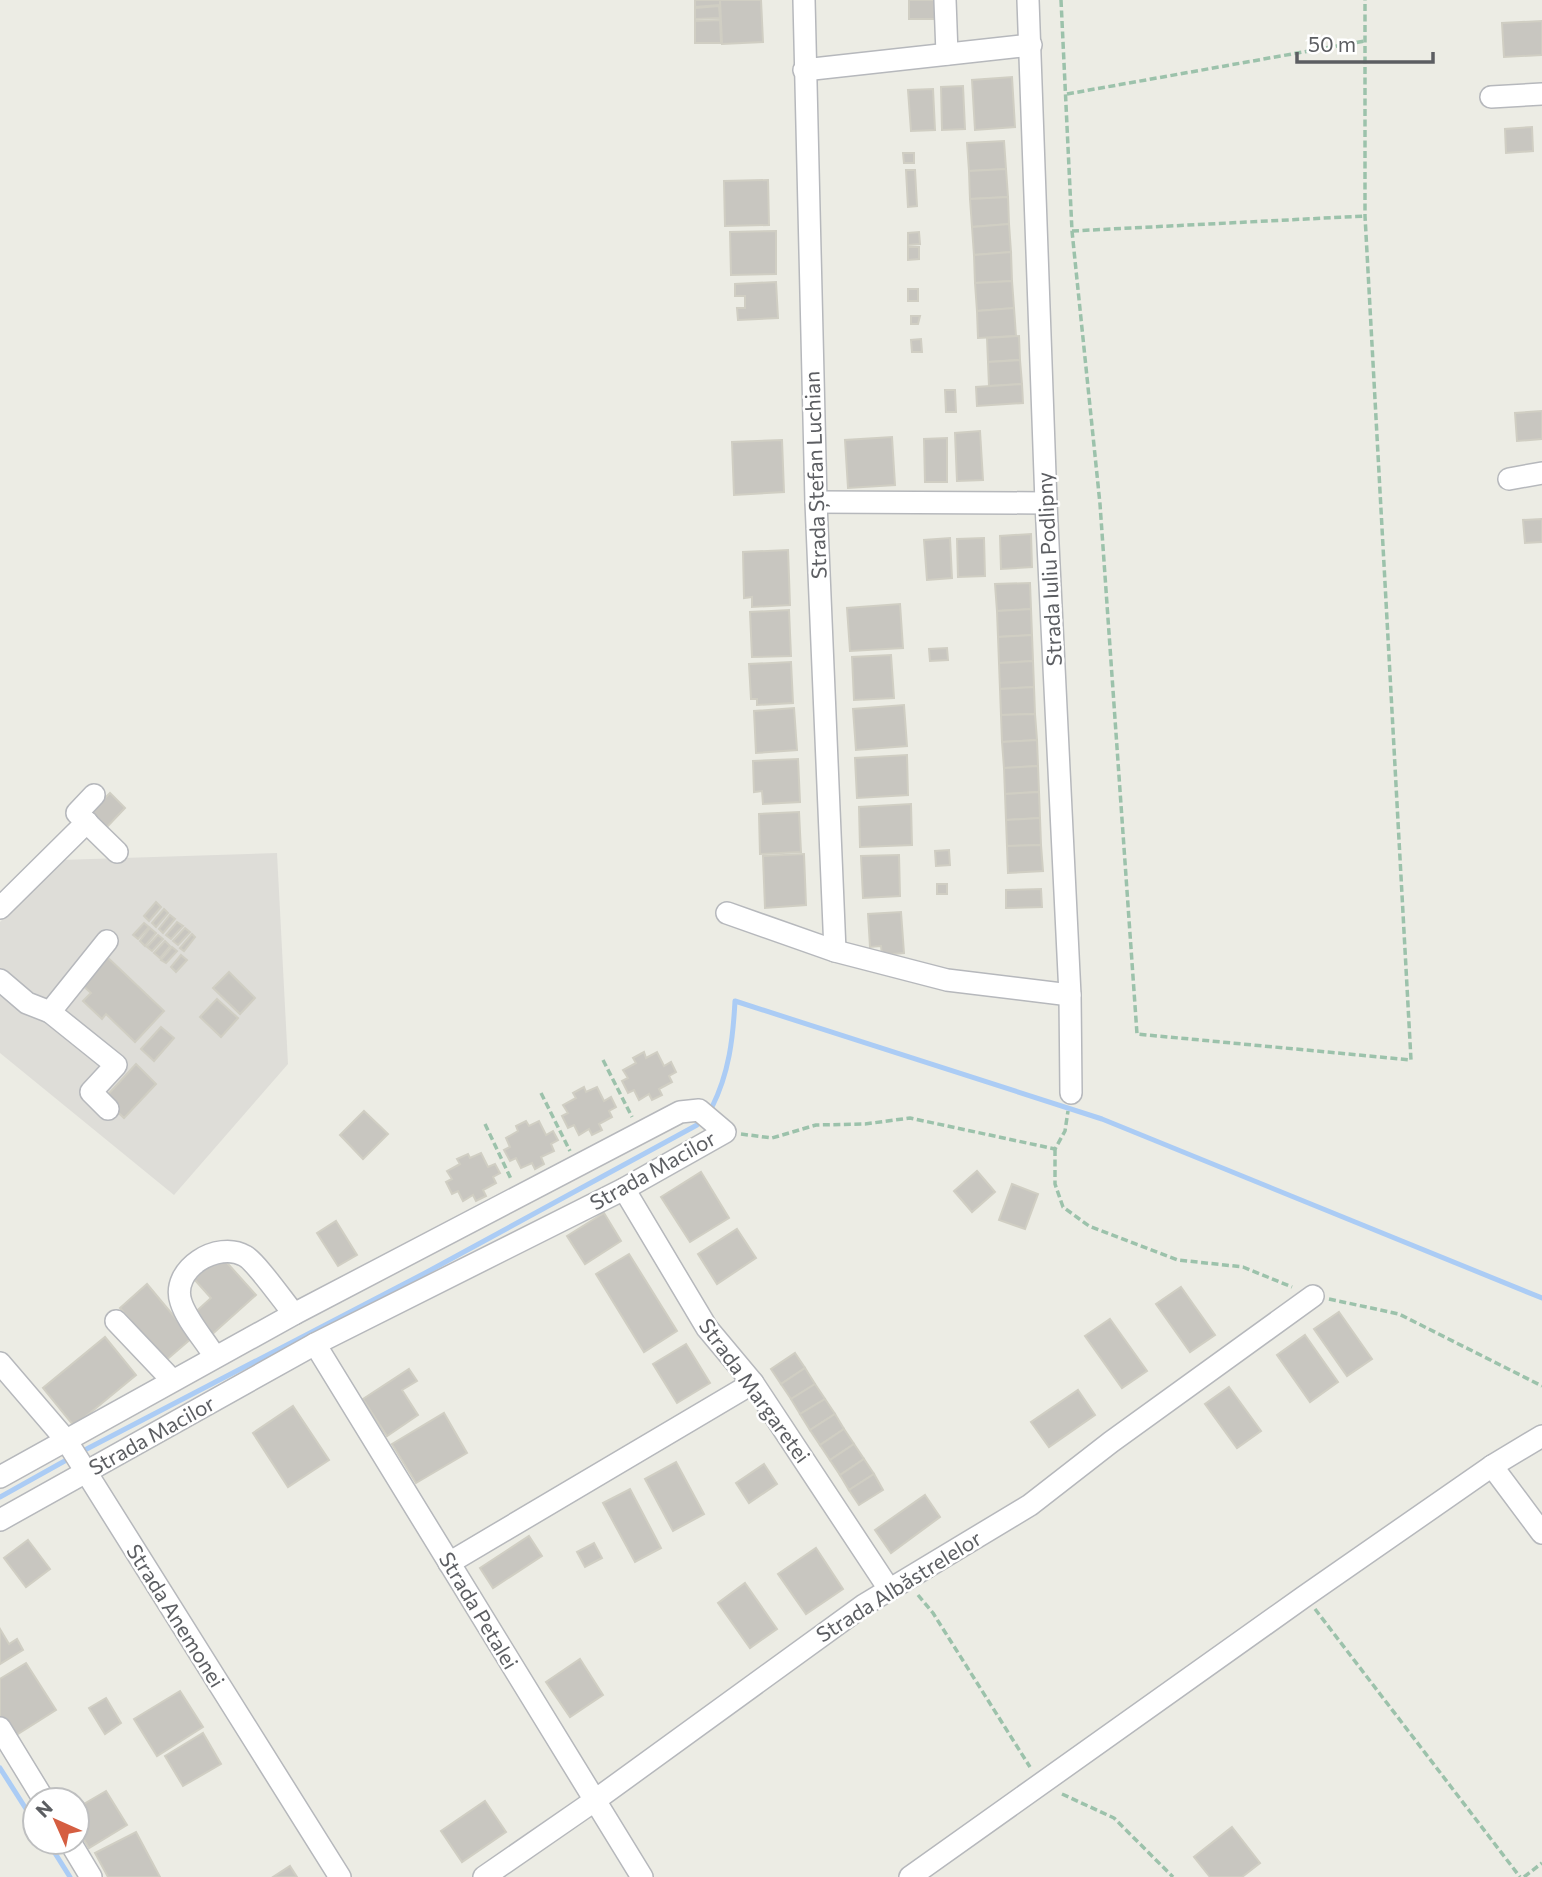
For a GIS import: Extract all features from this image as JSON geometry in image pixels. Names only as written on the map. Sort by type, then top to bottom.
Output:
[{"type":"street","name":"Strada Ștefan Luchian","points":[[804,0],[817,502],[835,951]]},
{"type":"street","points":[[945,0],[947,54]]},
{"type":"street","name":"Strada Iuliu Podlipny","points":[[1028,0],[1046,503],[1070,995],[1071,1093]]},
{"type":"street","points":[[804,71],[1031,45]]},
{"type":"street","points":[[1491,97],[1542,94]]},
{"type":"street","points":[[1509,479],[1542,473]]},
{"type":"street","points":[[817,502],[1046,503]]},
{"type":"street","points":[[94,796],[77,813],[117,852]]},
{"type":"street","points":[[0,908],[87,822]]},
{"type":"street","points":[[727,913],[835,951],[947,980],[1070,995]]},
{"type":"street","points":[[50,1012],[107,941]]},
{"type":"street","points":[[0,980],[27,1003],[50,1012],[117,1065],[91,1093],[108,1110]]},
{"type":"street","name":"Strada Macilor","points":[[0,1477],[67,1443],[172,1380],[294,1314],[688,1109],[699,1110],[725,1132],[624,1189],[315,1344],[83,1469],[0,1520]]},
{"type":"street","name":"Strada Margaretei","points":[[624,1189],[707,1328],[753,1383],[897,1584]]},
{"type":"street","points":[[215,1357],[181,1301],[180,1284],[197,1261],[220,1250],[246,1256],[294,1314]]},
{"type":"street","name":"Strada Albăstrelelor","points":[[484,1877],[594,1801],[754,1682],[897,1584],[1030,1505],[1111,1442],[1313,1296]]},
{"type":"street","points":[[116,1321],[172,1380]]},
{"type":"street","name":"Strada Petalei","points":[[315,1344],[642,1877]]},
{"type":"street","name":"Strada Anemonei","points":[[0,1363],[67,1443],[340,1877]]},
{"type":"street","points":[[449,1563],[753,1383]]},
{"type":"street","points":[[910,1877],[1492,1466],[1542,1436]]},
{"type":"street","points":[[1492,1466],[1542,1533]]},
{"type":"street","points":[[0,1728],[35,1786]]},
{"type":"street","points":[[78,1856],[91,1877]]},
{"type":"path","points":[[1061,0],[1072,231],[1100,504],[1137,1034],[1411,1060],[1365,216],[1365,0]]},
{"type":"path","points":[[1066,94],[1365,41]]},
{"type":"path","points":[[1072,231],[1365,216]]},
{"type":"path","points":[[603,1060],[640,1133]]},
{"type":"path","points":[[541,1093],[578,1165]]},
{"type":"path","points":[[1071,1093],[1065,1130],[1055,1149],[1055,1184],[1063,1207],[1089,1226],[1178,1260],[1243,1267],[1313,1296],[1399,1314],[1542,1387]]},
{"type":"path","points":[[725,1132],[772,1138],[816,1125],[865,1124],[910,1118],[1055,1149]]},
{"type":"path","points":[[485,1124],[520,1196]]},
{"type":"path","points":[[897,1584],[933,1613],[1040,1784],[1114,1818],[1173,1877]]},
{"type":"path","points":[[1306,1596],[1522,1877],[1542,1863]]},
{"type":"shaded area","points":[[277,853],[288,1064],[174,1195],[0,1053],[0,922],[60,860]]},
{"type":"building","points":[[695,0],[720,0],[720,5],[695,7]]},
{"type":"building","points":[[720,0],[761,0],[763,42],[722,44]]},
{"type":"building","points":[[909,0],[938,0],[938,19],[909,19]]},
{"type":"building","points":[[719,6],[720,18],[695,19],[695,8]]},
{"type":"building","points":[[720,20],[721,43],[695,43],[695,21]]},
{"type":"building","points":[[1542,21],[1542,55],[1504,57],[1502,23]]},
{"type":"building","points":[[1012,77],[1015,127],[975,130],[972,80]]},
{"type":"building","points":[[963,86],[965,129],[942,130],[941,87]]},
{"type":"building","points":[[933,89],[935,130],[911,131],[908,90]]},
{"type":"building","points":[[1532,127],[1533,151],[1506,153],[1505,129]]},
{"type":"building","points":[[1004,141],[1006,169],[969,171],[967,143]]},
{"type":"building","points":[[903,153],[914,153],[914,163],[904,163]]},
{"type":"building","points":[[1006,169],[1008,197],[970,199],[969,171]]},
{"type":"building","points":[[906,170],[915,170],[917,206],[908,207]]},
{"type":"building","points":[[768,180],[769,225],[725,226],[724,181]]},
{"type":"building","points":[[1008,197],[1009,224],[972,227],[970,199]]},
{"type":"building","points":[[1009,224],[1011,252],[974,255],[972,227]]},
{"type":"building","points":[[776,231],[776,274],[731,275],[730,232]]},
{"type":"building","points":[[919,232],[920,244],[908,245],[908,233]]},
{"type":"building","points":[[908,247],[919,247],[919,259],[908,260]]},
{"type":"building","points":[[1011,252],[1012,281],[975,283],[974,255]]},
{"type":"building","points":[[1012,281],[1014,308],[977,311],[975,283]]},
{"type":"building","points":[[776,282],[778,318],[738,320],[737,308],[745,308],[745,296],[735,296],[735,284]]},
{"type":"building","points":[[908,289],[918,289],[918,301],[908,301]]},
{"type":"building","points":[[1014,308],[1016,336],[978,338],[977,311]]},
{"type":"building","points":[[911,316],[920,316],[918,324],[911,324]]},
{"type":"building","points":[[1019,336],[1020,360],[988,362],[987,338]]},
{"type":"building","points":[[921,339],[922,352],[912,352],[911,340]]},
{"type":"building","points":[[1020,360],[1022,384],[989,386],[988,362]]},
{"type":"building","points":[[1022,384],[1023,403],[977,406],[976,387]]},
{"type":"building","points":[[945,390],[955,390],[956,412],[946,412]]},
{"type":"building","points":[[1542,411],[1542,439],[1517,441],[1515,413]]},
{"type":"building","points":[[980,431],[983,480],[957,481],[955,433]]},
{"type":"building","points":[[892,437],[895,485],[848,488],[845,440]]},
{"type":"building","points":[[947,438],[947,482],[925,482],[924,439]]},
{"type":"building","points":[[782,440],[784,492],[734,495],[732,442]]},
{"type":"building","points":[[1542,519],[1542,542],[1525,543],[1523,520]]},
{"type":"building","points":[[1031,534],[1032,567],[1001,569],[1000,536]]},
{"type":"building","points":[[950,538],[952,578],[927,580],[924,540]]},
{"type":"building","points":[[984,538],[985,576],[958,577],[957,539]]},
{"type":"building","points":[[788,550],[790,605],[752,607],[752,597],[744,598],[743,552]]},
{"type":"building","points":[[1030,583],[1031,609],[997,611],[995,584]]},
{"type":"building","points":[[900,604],[903,648],[850,651],[847,608]]},
{"type":"building","points":[[1031,609],[1032,635],[998,637],[997,611]]},
{"type":"building","points":[[789,610],[791,656],[752,657],[750,612]]},
{"type":"building","points":[[1032,635],[1033,661],[999,663],[998,637]]},
{"type":"building","points":[[947,648],[948,660],[930,661],[929,649]]},
{"type":"building","points":[[891,655],[894,698],[854,700],[852,657]]},
{"type":"building","points":[[1033,661],[1034,687],[1000,689],[999,663]]},
{"type":"building","points":[[791,662],[793,703],[757,705],[757,699],[751,699],[749,664]]},
{"type":"building","points":[[1034,687],[1035,714],[1001,715],[1000,689]]},
{"type":"building","points":[[904,705],[907,746],[856,750],[853,709]]},
{"type":"building","points":[[794,708],[797,750],[756,753],[754,711]]},
{"type":"building","points":[[1035,714],[1037,740],[1002,742],[1001,715]]},
{"type":"building","points":[[1037,740],[1038,766],[1004,768],[1002,742]]},
{"type":"building","points":[[907,755],[908,795],[857,798],[855,758]]},
{"type":"building","points":[[798,759],[800,802],[763,804],[762,791],[754,792],[753,761]]},
{"type":"building","points":[[1038,766],[1039,792],[1005,794],[1004,768]]},
{"type":"building","points":[[1039,792],[1040,818],[1006,820],[1005,794]]},
{"type":"building","points":[[110,793],[125,808],[103,831],[87,816]]},
{"type":"building","points":[[911,804],[912,845],[860,847],[859,807]]},
{"type":"building","points":[[799,812],[801,852],[760,854],[759,814]]},
{"type":"building","points":[[1040,818],[1041,845],[1007,846],[1006,820]]},
{"type":"building","points":[[1041,845],[1043,871],[1008,873],[1007,846]]},
{"type":"building","points":[[949,850],[950,865],[936,866],[935,851]]},
{"type":"building","points":[[804,854],[806,905],[765,908],[763,856]]},
{"type":"building","points":[[899,855],[900,896],[863,898],[861,856]]},
{"type":"building","points":[[937,884],[947,884],[947,894],[937,894]]},
{"type":"building","points":[[1041,889],[1042,907],[1006,908],[1006,890]]},
{"type":"building","points":[[156,902],[161,907],[149,921],[144,916]]},
{"type":"building","points":[[164,909],[168,913],[156,927],[152,923]]},
{"type":"building","points":[[901,912],[904,953],[882,955],[881,946],[870,947],[868,914]]},
{"type":"building","points":[[170,915],[175,919],[163,933],[159,929]]},
{"type":"building","points":[[177,922],[183,926],[171,939],[166,935]]},
{"type":"building","points":[[144,923],[149,927],[138,939],[133,935]]},
{"type":"building","points":[[150,928],[156,933],[145,946],[140,941]]},
{"type":"building","points":[[185,928],[190,932],[178,945],[173,941]]},
{"type":"building","points":[[192,934],[195,937],[184,951],[180,948]]},
{"type":"building","points":[[158,935],[163,939],[152,951],[147,947]]},
{"type":"building","points":[[165,941],[170,946],[160,958],[154,953]]},
{"type":"building","points":[[172,947],[177,951],[166,963],[161,960]]},
{"type":"building","points":[[105,955],[164,1011],[135,1042],[106,1014],[102,1019],[83,1001],[91,993],[79,982]]},
{"type":"building","points":[[181,955],[187,960],[176,972],[171,967]]},
{"type":"building","points":[[229,972],[255,998],[240,1014],[213,988]]},
{"type":"building","points":[[217,999],[238,1018],[221,1037],[200,1017]]},
{"type":"building","points":[[161,1027],[174,1038],[154,1061],[141,1049]]},
{"type":"building","points":[[644,1052],[646,1058],[657,1052],[664,1066],[671,1062],[676,1072],[669,1076],[672,1082],[659,1089],[662,1095],[652,1100],[649,1094],[639,1100],[634,1090],[628,1093],[622,1081],[628,1078],[623,1070],[636,1063],[633,1058]]},
{"type":"building","points":[[136,1064],[156,1084],[124,1118],[104,1099]]},
{"type":"building","points":[[584,1087],[586,1092],[597,1087],[604,1101],[611,1097],[616,1107],[609,1111],[612,1117],[599,1124],[602,1130],[592,1135],[589,1129],[579,1135],[574,1125],[568,1128],[562,1116],[568,1113],[563,1105],[576,1098],[573,1093]]},
{"type":"building","points":[[364,1111],[388,1134],[363,1159],[340,1135]]},
{"type":"building","points":[[526,1121],[529,1126],[539,1121],[546,1135],[553,1131],[558,1140],[551,1144],[554,1151],[541,1157],[544,1164],[535,1169],[532,1163],[521,1168],[516,1158],[510,1161],[504,1150],[510,1147],[506,1138],[518,1131],[516,1126]]},
{"type":"building","points":[[481,1153],[488,1167],[495,1164],[500,1173],[493,1177],[496,1183],[483,1190],[486,1196],[476,1201],[473,1195],[463,1201],[458,1191],[452,1194],[446,1182],[452,1179],[447,1171],[460,1164],[457,1159],[468,1154],[470,1158]]},
{"type":"building","points":[[977,1171],[995,1192],[972,1212],[954,1191]]},
{"type":"building","points":[[701,1172],[729,1218],[690,1242],[661,1197]]},
{"type":"building","points":[[1012,1184],[1038,1194],[1025,1229],[999,1220]]},
{"type":"building","points":[[604,1213],[621,1241],[585,1264],[567,1236]]},
{"type":"building","points":[[336,1221],[357,1255],[338,1266],[317,1233]]},
{"type":"building","points":[[737,1229],[756,1258],[717,1284],[698,1254]]},
{"type":"building","points":[[629,1254],[677,1331],[644,1352],[596,1274]]},
{"type":"building","points":[[220,1255],[256,1295],[209,1337],[191,1316],[211,1298],[194,1279]]},
{"type":"building","points":[[147,1284],[192,1338],[165,1361],[120,1308]]},
{"type":"building","points":[[1181,1287],[1215,1335],[1190,1352],[1156,1304]]},
{"type":"building","points":[[1339,1312],[1372,1359],[1347,1376],[1314,1329]]},
{"type":"building","points":[[1110,1319],[1147,1371],[1122,1388],[1085,1336]]},
{"type":"building","points":[[1305,1335],[1338,1382],[1310,1402],[1277,1355]]},
{"type":"building","points":[[105,1337],[136,1375],[74,1426],[43,1388]]},
{"type":"building","points":[[686,1344],[710,1383],[677,1403],[653,1364]]},
{"type":"building","points":[[795,1353],[805,1368],[781,1384],[771,1369]]},
{"type":"building","points":[[805,1368],[815,1384],[791,1399],[781,1384]]},
{"type":"building","points":[[409,1369],[417,1381],[402,1390],[418,1415],[387,1436],[363,1399]]},
{"type":"building","points":[[815,1384],[825,1399],[800,1414],[791,1399]]},
{"type":"building","points":[[1229,1387],[1261,1431],[1237,1448],[1205,1404]]},
{"type":"building","points":[[1078,1390],[1095,1415],[1049,1447],[1031,1422]]},
{"type":"building","points":[[825,1399],[835,1414],[810,1430],[800,1414]]},
{"type":"building","points":[[293,1406],[329,1460],[288,1487],[253,1433]]},
{"type":"building","points":[[444,1413],[467,1453],[416,1483],[392,1444]]},
{"type":"building","points":[[835,1414],[844,1429],[820,1445],[810,1430]]},
{"type":"building","points":[[844,1429],[854,1444],[830,1460],[820,1445]]},
{"type":"building","points":[[854,1444],[864,1459],[840,1475],[830,1460]]},
{"type":"building","points":[[864,1459],[874,1474],[849,1490],[840,1475]]},
{"type":"building","points":[[676,1462],[704,1514],[673,1531],[645,1479]]},
{"type":"building","points":[[764,1464],[777,1484],[749,1503],[736,1483]]},
{"type":"building","points":[[874,1474],[883,1490],[859,1505],[849,1490]]},
{"type":"building","points":[[630,1489],[661,1548],[635,1562],[603,1503]]},
{"type":"building","points":[[925,1495],[940,1517],[891,1553],[875,1530]]},
{"type":"building","points":[[529,1536],[542,1556],[493,1588],[480,1568]]},
{"type":"building","points":[[28,1540],[50,1569],[26,1587],[4,1558]]},
{"type":"building","points":[[594,1543],[602,1558],[585,1567],[577,1552]]},
{"type":"building","points":[[816,1548],[843,1589],[806,1614],[778,1574]]},
{"type":"building","points":[[745,1583],[777,1629],[750,1648],[718,1603]]},
{"type":"building","points":[[0,1629],[9,1644],[17,1639],[23,1650],[0,1664]]},
{"type":"building","points":[[580,1659],[603,1695],[570,1717],[546,1682]]},
{"type":"building","points":[[26,1663],[56,1710],[13,1737],[0,1716],[0,1679]]},
{"type":"building","points":[[180,1691],[203,1727],[157,1756],[134,1719]]},
{"type":"building","points":[[106,1698],[121,1723],[105,1734],[89,1708]]},
{"type":"building","points":[[203,1733],[221,1764],[183,1786],[165,1756]]},
{"type":"building","points":[[106,1791],[127,1825],[91,1847],[91,1800]]},
{"type":"building","points":[[485,1801],[506,1832],[462,1862],[441,1831]]},
{"type":"building","points":[[1232,1827],[1260,1863],[1242,1877],[1210,1877],[1194,1857]]},
{"type":"building","points":[[136,1832],[160,1877],[108,1877],[95,1853]]},
{"type":"building","points":[[290,1866],[297,1877],[273,1877]]},
{"type":"waterway","points":[[712,1107],[729,1056],[735,1001],[1102,1119],[1542,1298]]},
{"type":"waterway","points":[[79,1453],[427,1272],[697,1125]]},
{"type":"waterway","points":[[0,1497],[70,1458]]},
{"type":"waterway","points":[[0,1768],[21,1801]]},
{"type":"waterway","points":[[57,1856],[70,1877]]}]
